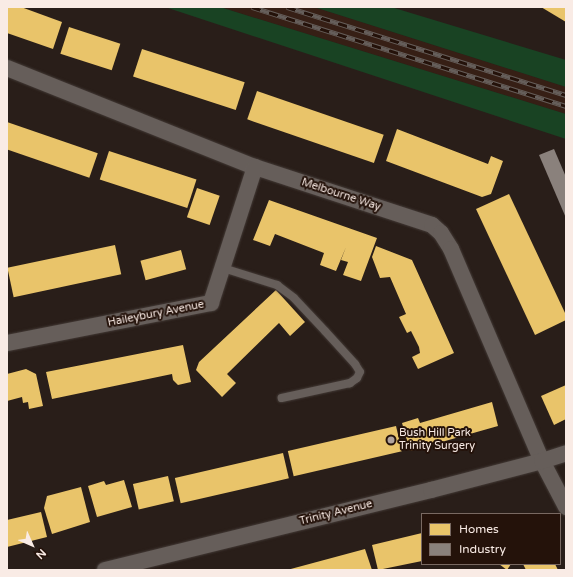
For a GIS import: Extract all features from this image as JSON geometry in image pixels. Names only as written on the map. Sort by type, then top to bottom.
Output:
[{"type":"street","name":"Melbourne Way","points":[[7,68],[255,167],[432,225],[441,233],[450,249],[542,462],[566,507]]},
{"type":"street","name":"Haileybury Avenue","points":[[7,343],[211,303],[255,167]]},
{"type":"street","name":"Trinity Avenue","points":[[105,570],[542,462],[566,452]]},
{"type":"lane","points":[[223,268],[276,285],[315,320],[355,364],[360,372],[357,378],[350,383],[282,398]]},
{"type":"shaded area","points":[[220,7],[314,7],[566,87],[566,114]]},
{"type":"green space","points":[[165,7],[220,7],[566,114],[566,139]]},
{"type":"green space","points":[[314,7],[391,7],[566,60],[566,87]]},
{"type":"building: Homes","points":[[7,7],[21,7],[62,22],[53,49],[7,33]]},
{"type":"building: Homes","points":[[541,7],[566,7],[566,22]]},
{"type":"building: Homes","points":[[69,27],[120,44],[112,70],[60,54]]},
{"type":"building: Homes","points":[[142,49],[245,82],[236,110],[133,77]]},
{"type":"building: Homes","points":[[257,91],[384,135],[374,163],[247,119]]},
{"type":"building: Homes","points":[[7,122],[98,153],[89,178],[7,149]]},
{"type":"building: Homes","points":[[397,129],[488,164],[491,156],[503,161],[491,194],[482,197],[386,161]]},
{"type":"building: Homes","points":[[109,151],[196,179],[187,208],[100,180]]},
{"type":"building: Homes","points":[[197,188],[220,196],[210,225],[187,217]]},
{"type":"building: Homes","points":[[509,194],[566,315],[566,320],[535,335],[476,209]]},
{"type":"building: Homes","points":[[269,200],[377,238],[361,281],[343,275],[348,262],[341,260],[346,247],[336,271],[320,265],[324,253],[275,234],[270,246],[253,240]]},
{"type":"building: Homes","points":[[115,245],[121,274],[14,297],[7,268]]},
{"type":"building: Homes","points":[[376,246],[412,260],[454,353],[418,369],[412,357],[420,353],[419,347],[411,331],[407,333],[399,317],[406,314],[390,277],[380,278],[372,257]]},
{"type":"building: Homes","points":[[181,250],[186,269],[146,280],[140,261]]},
{"type":"building: Homes","points":[[276,290],[305,322],[290,336],[279,323],[227,374],[236,383],[222,397],[196,370],[199,362]]},
{"type":"building: Homes","points":[[183,345],[191,382],[178,385],[173,380],[172,374],[52,399],[46,372]]},
{"type":"building: Homes","points":[[26,369],[36,374],[43,406],[29,409],[28,402],[23,403],[22,397],[7,401],[7,374]]},
{"type":"building: Homes","points":[[566,385],[566,419],[554,425],[541,396]]},
{"type":"building: Homes","points":[[492,402],[498,426],[410,451],[402,423],[418,418],[420,423]]},
{"type":"building: Homes","points":[[396,426],[402,451],[294,476],[288,451]]},
{"type":"building: Homes","points":[[283,453],[289,478],[181,503],[175,478]]},
{"type":"building: Homes","points":[[168,476],[174,501],[139,509],[133,484]]},
{"type":"building: Homes","points":[[124,480],[132,507],[97,517],[88,486],[104,481],[106,485]]},
{"type":"building: Homes","points":[[81,487],[90,522],[52,534],[44,508],[47,496]]},
{"type":"building: Homes","points":[[41,512],[47,537],[7,547],[7,520]]},
{"type":"building: Homes","points":[[421,533],[421,561],[378,570],[372,545]]},
{"type":"building: Homes","points":[[365,549],[372,570],[287,570]]},
{"type":"building: Homes","points":[[500,565],[510,565],[507,570]]},
{"type":"building: Homes","points":[[524,565],[556,565],[558,570],[526,570]]},
{"type":"building: Industry","points":[[554,149],[566,177],[566,218],[539,155]]},
{"type":"railway","points":[[252,7],[566,106]]},
{"type":"railway","points":[[287,7],[566,95]]},
{"type":"place","name":"Bush Hill Park Trinity Surgery","points":[[391,440]]}]
